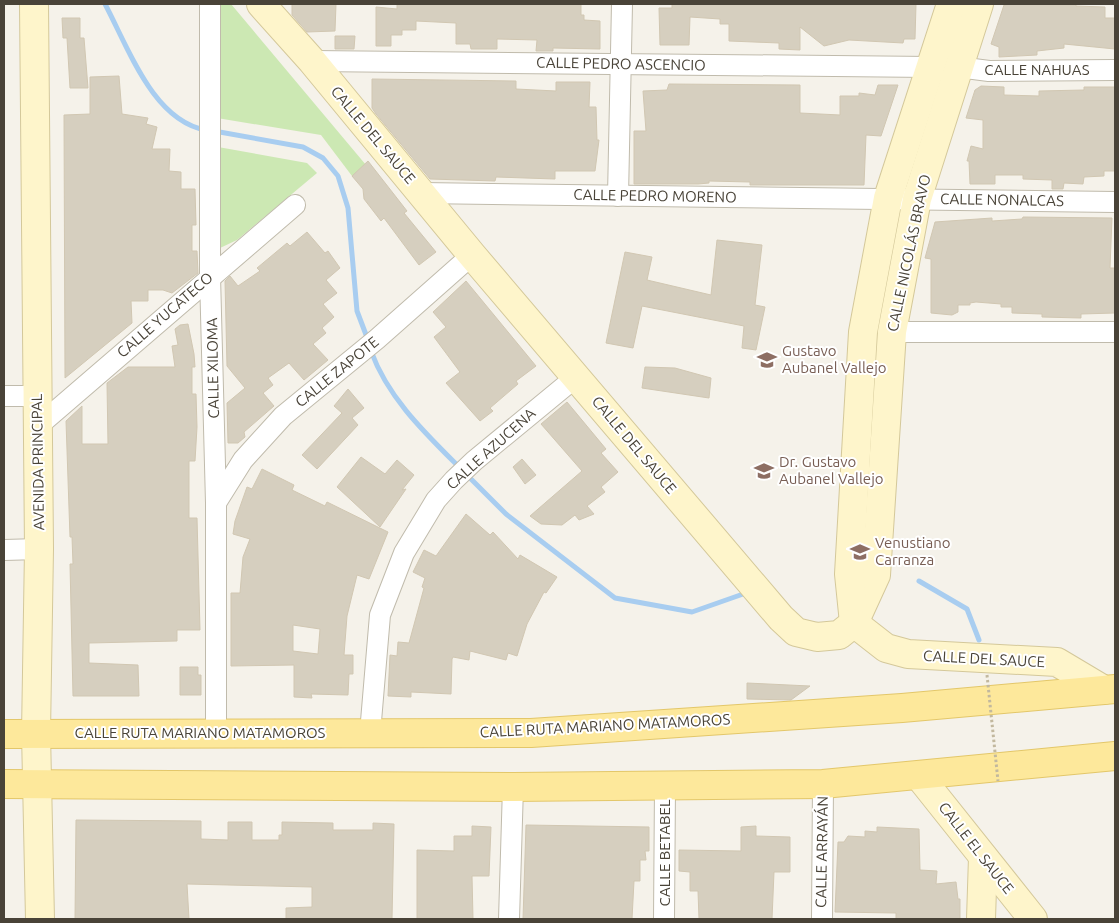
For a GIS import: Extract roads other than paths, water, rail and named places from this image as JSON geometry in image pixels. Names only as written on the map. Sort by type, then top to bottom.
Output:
[{"type":"main road","name":"CALLE RUTA MARIANO MATAMOROS","points":[[4,734],[531,733],[902,708],[1110,689]]},
{"type":"main road","points":[[4,784],[513,787],[823,784],[1115,756]]},
{"type":"street","name":"AVENIDA PRINCIPAL","points":[[34,4],[36,396],[39,549],[36,734],[40,919]]},
{"type":"street","name":"CALLE XILOMA","points":[[210,4],[210,276],[216,503],[216,733]]},
{"type":"street","name":"CALLE DEL SAUCE","points":[[261,4],[312,61],[472,255],[781,618],[796,632],[818,637],[838,635],[854,623],[886,648],[908,654],[1057,662],[1110,689]]},
{"type":"street","points":[[618,196],[622,4]]},
{"type":"street","name":"CALLE NICOLÁS BRAVO","points":[[854,623],[849,574],[863,332],[888,198],[951,4]]},
{"type":"street","name":"CALLE NICOLÁS BRAVO","points":[[854,623],[876,575],[892,332],[917,199],[979,4]]},
{"type":"street","name":"CALLE PEDRO ASCENCIO","points":[[312,61],[930,67]]},
{"type":"street","name":"CALLE NAHUAS","points":[[958,67],[989,71],[1115,70]]},
{"type":"street","name":"CALLE PEDRO MORENO","points":[[421,193],[888,198]]},
{"type":"street","name":"CALLE NONALCAS","points":[[888,198],[1115,202]]},
{"type":"street","name":"CALLE YUCATECO","points":[[37,427],[210,276],[295,205]]},
{"type":"street","name":"CALLE ZAPOTE","points":[[216,503],[243,460],[283,416],[358,356],[472,255]]},
{"type":"street","points":[[892,332],[1115,332]]},
{"type":"street","name":"CALLE AZUCENA","points":[[370,733],[380,616],[404,553],[436,500],[454,480],[474,461],[576,377]]},
{"type":"street","points":[[4,396],[36,396]]},
{"type":"street","points":[[4,550],[39,549]]},
{"type":"street","name":"CALLE EL SAUCE","points":[[919,776],[1032,919]]},
{"type":"street","name":"CALLE ARRAYÁN","points":[[822,919],[823,784]]},
{"type":"street","name":"CALLE BETABEL","points":[[664,919],[665,786]]},
{"type":"street","points":[[509,919],[513,787]]},
{"type":"street","points":[[981,919],[983,857]]},
{"type":"waterway","points":[[105,4],[144,80],[157,98],[171,113],[187,124],[206,130]]},
{"type":"waterway","points":[[214,131],[303,147],[323,158],[338,176],[348,208],[357,311],[368,340]]},
{"type":"waterway","points":[[371,351],[378,368],[397,399],[421,428],[460,468]]},
{"type":"waterway","points":[[466,474],[506,514],[615,598],[692,612],[746,593]]},
{"type":"waterway","points":[[919,581],[967,609],[979,640]]},
{"type":"place","name":"Gustavo Aubanel Vallejo","points":[[767,360]]},
{"type":"place","name":"Dr. Gustavo Aubanel Vallejo","points":[[764,471]]},
{"type":"place","name":"Venustiano Carranza","points":[[860,552]]}]
